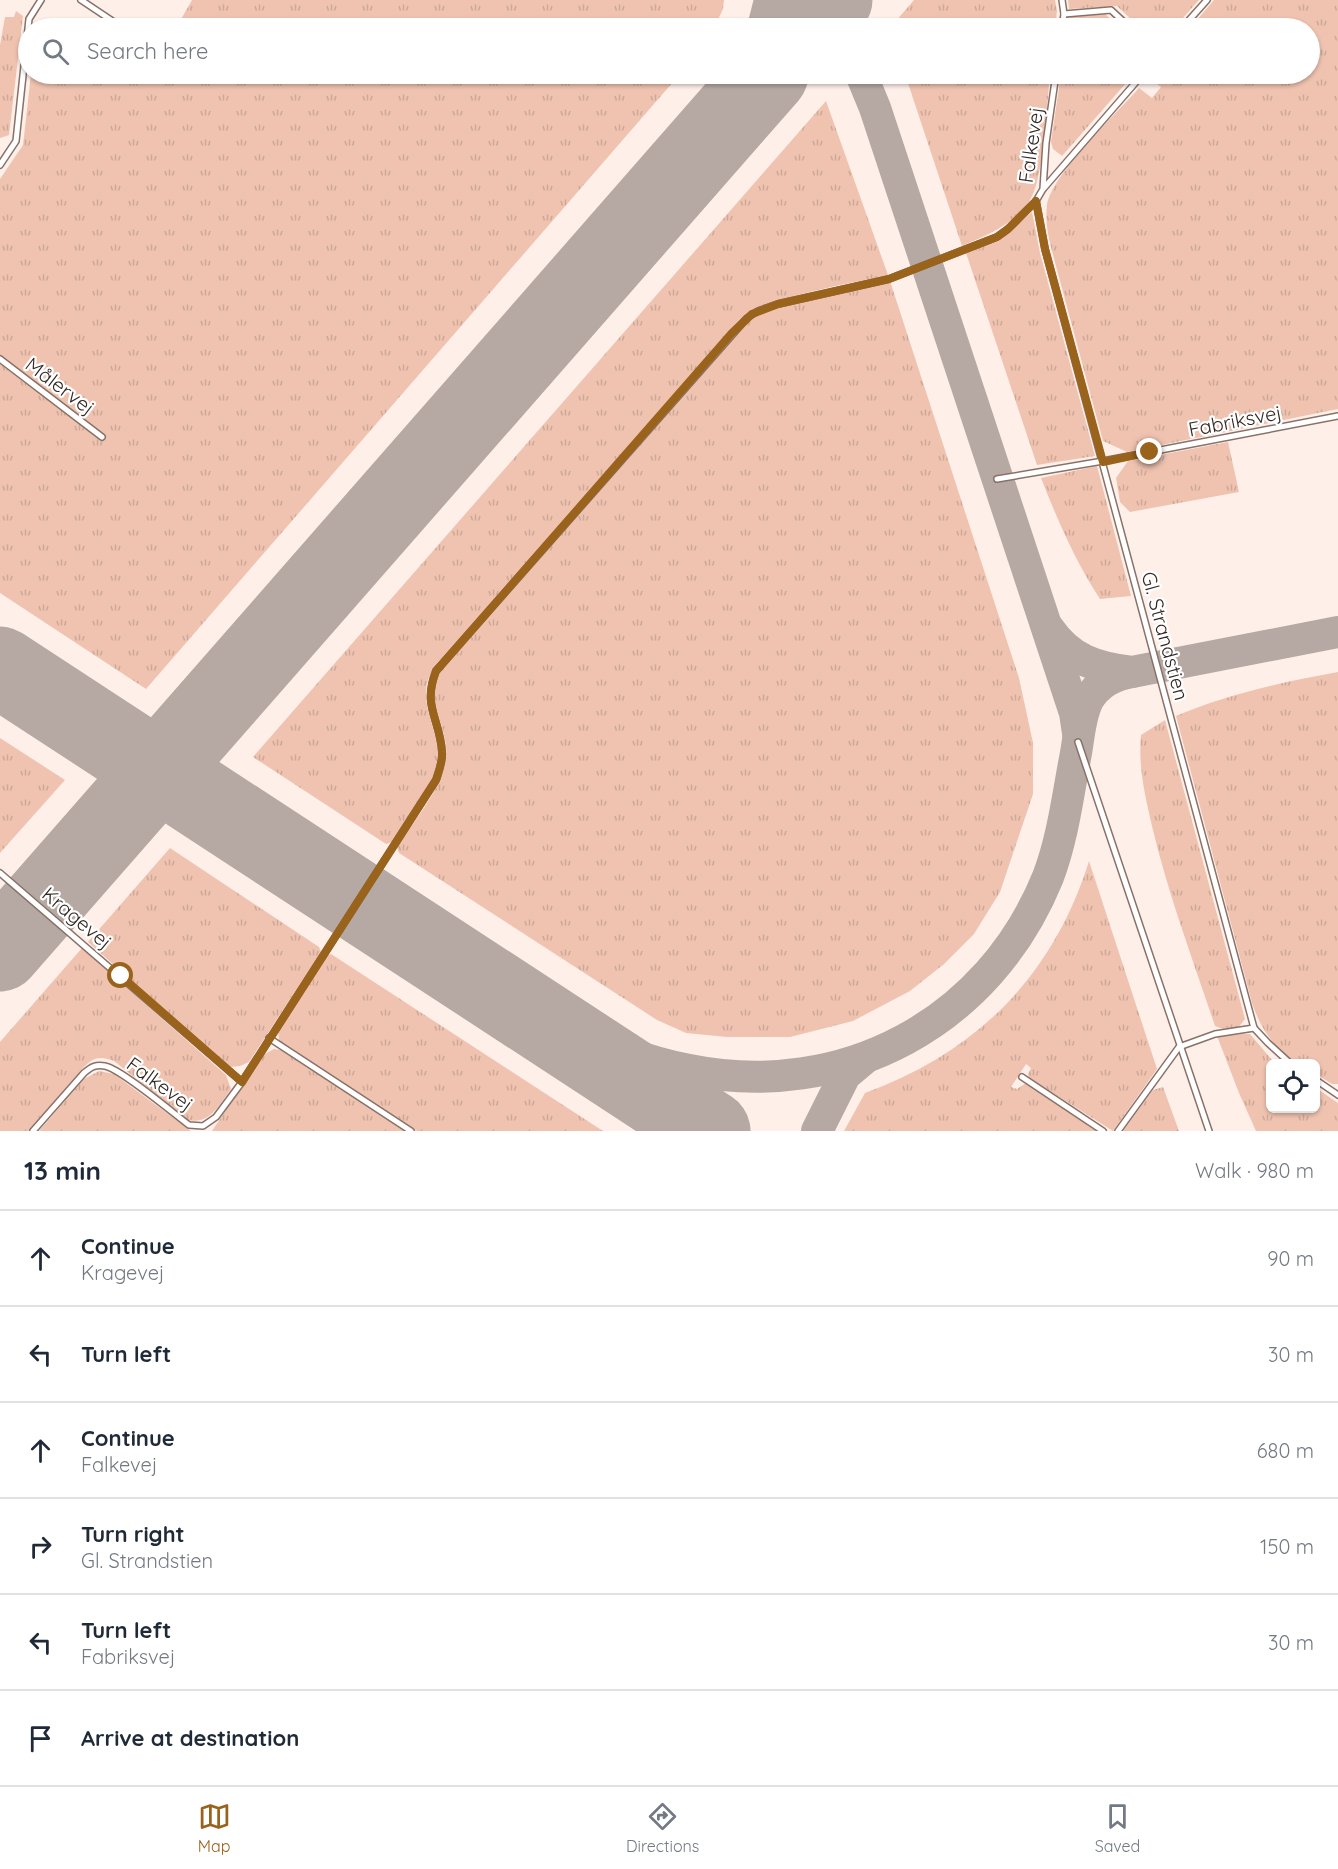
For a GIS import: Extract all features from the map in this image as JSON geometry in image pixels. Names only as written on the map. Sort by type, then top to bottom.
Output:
[{"type":"lane","points":[[30,18],[41,0]]},
{"type":"lane","points":[[81,0],[108,18]]},
{"type":"lane","points":[[1062,0],[1063,18]]},
{"type":"lane","points":[[1191,18],[1207,0]]},
{"type":"lane","points":[[1064,14],[1111,10],[1120,18]]},
{"type":"lane","points":[[0,165],[16,141],[22,84]]},
{"type":"lane","name":"Falkevej","points":[[33,1131],[91,1066],[105,1066],[114,1069],[189,1125],[203,1126],[216,1117],[242,1082],[436,780],[442,763],[442,752],[429,693],[436,671],[732,333],[752,314],[778,304],[889,279],[997,237],[1008,229],[1036,201],[1043,189],[1046,143],[1055,84]]},
{"type":"lane","points":[[1043,189],[1134,84]]},
{"type":"lane","name":"Gl. Strandstien","points":[[1036,201],[1045,249],[1254,1028],[1286,1059]]},
{"type":"lane","name":"Målervej","points":[[0,359],[102,437]]},
{"type":"lane","name":"Fabriksvej","points":[[997,479],[1103,462],[1338,416]]},
{"type":"lane","points":[[1078,742],[1209,1131]]},
{"type":"lane","name":"Kragevej","points":[[0,873],[242,1082]]},
{"type":"lane","points":[[1118,1131],[1179,1047],[1215,1034],[1254,1028]]},
{"type":"lane","points":[[269,1038],[411,1131]]},
{"type":"lane","points":[[1022,1077],[1103,1131]]},
{"type":"lane","points":[[1320,1083],[1338,1095]]},
{"type":"green space","points":[[192,0],[724,0],[719,18],[182,18]]},
{"type":"green space","points":[[914,0],[1055,0],[1057,11],[1056,18],[899,18]]},
{"type":"green space","points":[[1068,0],[1199,0],[1183,18],[1130,18],[1117,6],[1069,9]]},
{"type":"green space","points":[[1214,0],[1338,0],[1338,409],[1127,452],[1103,441],[1048,234],[1047,205],[1051,192],[1072,161],[1139,88],[1152,98],[1161,87],[1157,84],[1320,84],[1320,18],[1199,18]]},
{"type":"green space","points":[[16,11],[23,16],[18,18],[18,58],[9,135],[0,138],[0,45],[5,17],[14,17]]},
{"type":"green space","points":[[1105,14],[1110,18],[1068,18]]},
{"type":"green space","points":[[30,84],[671,84],[146,689],[0,593],[0,179],[23,145]]},
{"type":"green space","points":[[908,84],[1049,84],[1042,158],[1035,190],[1030,200],[1017,216],[991,233],[962,246]]},
{"type":"green space","points":[[1060,84],[1125,84],[1062,156],[1053,149],[1051,142]]},
{"type":"green space","points":[[826,101],[888,275],[794,296],[744,317],[440,660],[432,671],[426,691],[437,744],[436,768],[431,781],[392,842],[386,844],[253,757]]},
{"type":"green space","points":[[1032,212],[1040,253],[1095,456],[1037,465],[966,253],[999,241]]},
{"type":"green space","points":[[890,281],[1019,678],[1033,743],[1033,794],[1000,892],[974,934],[944,964],[910,991],[853,1021],[790,1037],[727,1037],[686,1033],[657,1020],[399,853],[397,847],[437,786],[446,759],[446,747],[435,703],[435,685],[438,674],[739,331],[755,317],[781,306]]},
{"type":"green space","points":[[1228,442],[1239,492],[1130,512],[1120,502],[1116,478],[1128,461]]},
{"type":"green space","points":[[1097,466],[1131,596],[1100,599],[1068,540],[1041,478]]},
{"type":"green space","points":[[1338,672],[1338,1084],[1332,1084],[1320,1076],[1320,1059],[1292,1059],[1281,1051],[1269,1037],[1255,1012],[1176,716],[1216,701]]},
{"type":"green space","points":[[1165,720],[1245,1019],[1238,1028],[1223,1029],[1215,1026],[1173,902],[1152,826],[1141,770],[1141,735]]},
{"type":"green space","points":[[0,738],[65,780],[0,853]]},
{"type":"green space","points":[[170,848],[319,947],[321,952],[249,1062],[240,1066],[229,1067],[88,942]]},
{"type":"green space","points":[[1089,861],[1157,1069],[1113,1131],[1029,1078],[1031,1068],[1026,1064],[1011,1087],[1017,1089],[1026,1083],[1096,1131],[844,1131],[865,1093],[905,1076],[942,1056],[976,1032],[1005,1005],[1032,974],[1055,940],[1074,902]]},
{"type":"green space","points":[[82,948],[226,1075],[231,1089],[208,1117],[196,1121],[188,1120],[114,1061],[100,1058],[83,1068],[28,1131],[0,1131],[0,1042]]},
{"type":"green space","points":[[331,954],[603,1131],[417,1131],[279,1041],[278,1030],[326,956]]},
{"type":"green space","points":[[1250,1034],[1271,1059],[1266,1059],[1266,1113],[1320,1113],[1320,1091],[1338,1103],[1338,1131],[1256,1131],[1217,1036]]},
{"type":"green space","points":[[274,1049],[281,1050],[405,1131],[212,1131],[263,1055]]},
{"type":"green space","points":[[99,1071],[114,1074],[191,1131],[39,1131],[84,1079]]},
{"type":"green space","points":[[1163,1087],[1179,1131],[1123,1131],[1153,1090]]},
{"type":"taxiway","points":[[766,18],[770,0]]},
{"type":"taxiway","points":[[830,0],[838,18]]},
{"type":"taxiway","points":[[714,135],[743,84]]},
{"type":"taxiway","points":[[865,84],[1075,713],[1078,733]]},
{"type":"taxiway","points":[[1049,629],[1057,640],[1085,661],[1107,668],[1132,672],[1338,632]]},
{"type":"taxiway","points":[[535,1016],[649,1060],[689,1070],[746,1077],[802,1073],[855,1061],[904,1040],[949,1010],[989,973],[1022,928],[1048,877],[1058,847],[1085,706],[1102,684],[1119,675],[1132,672]]},
{"type":"taxiway","points":[[817,1131],[845,1075],[864,1059]]},
{"type":"runway","points":[[816,18],[832,0]]},
{"type":"runway","points":[[0,951],[759,84]]},
{"type":"runway","points":[[0,667],[710,1131]]},
{"type":"route","points":[[121,976],[242,1082],[436,780],[442,763],[442,752],[429,693],[436,671],[732,333],[758,311],[778,304],[889,279],[926,266],[997,237],[1036,201],[1045,249],[1103,462],[1150,452]]}]
